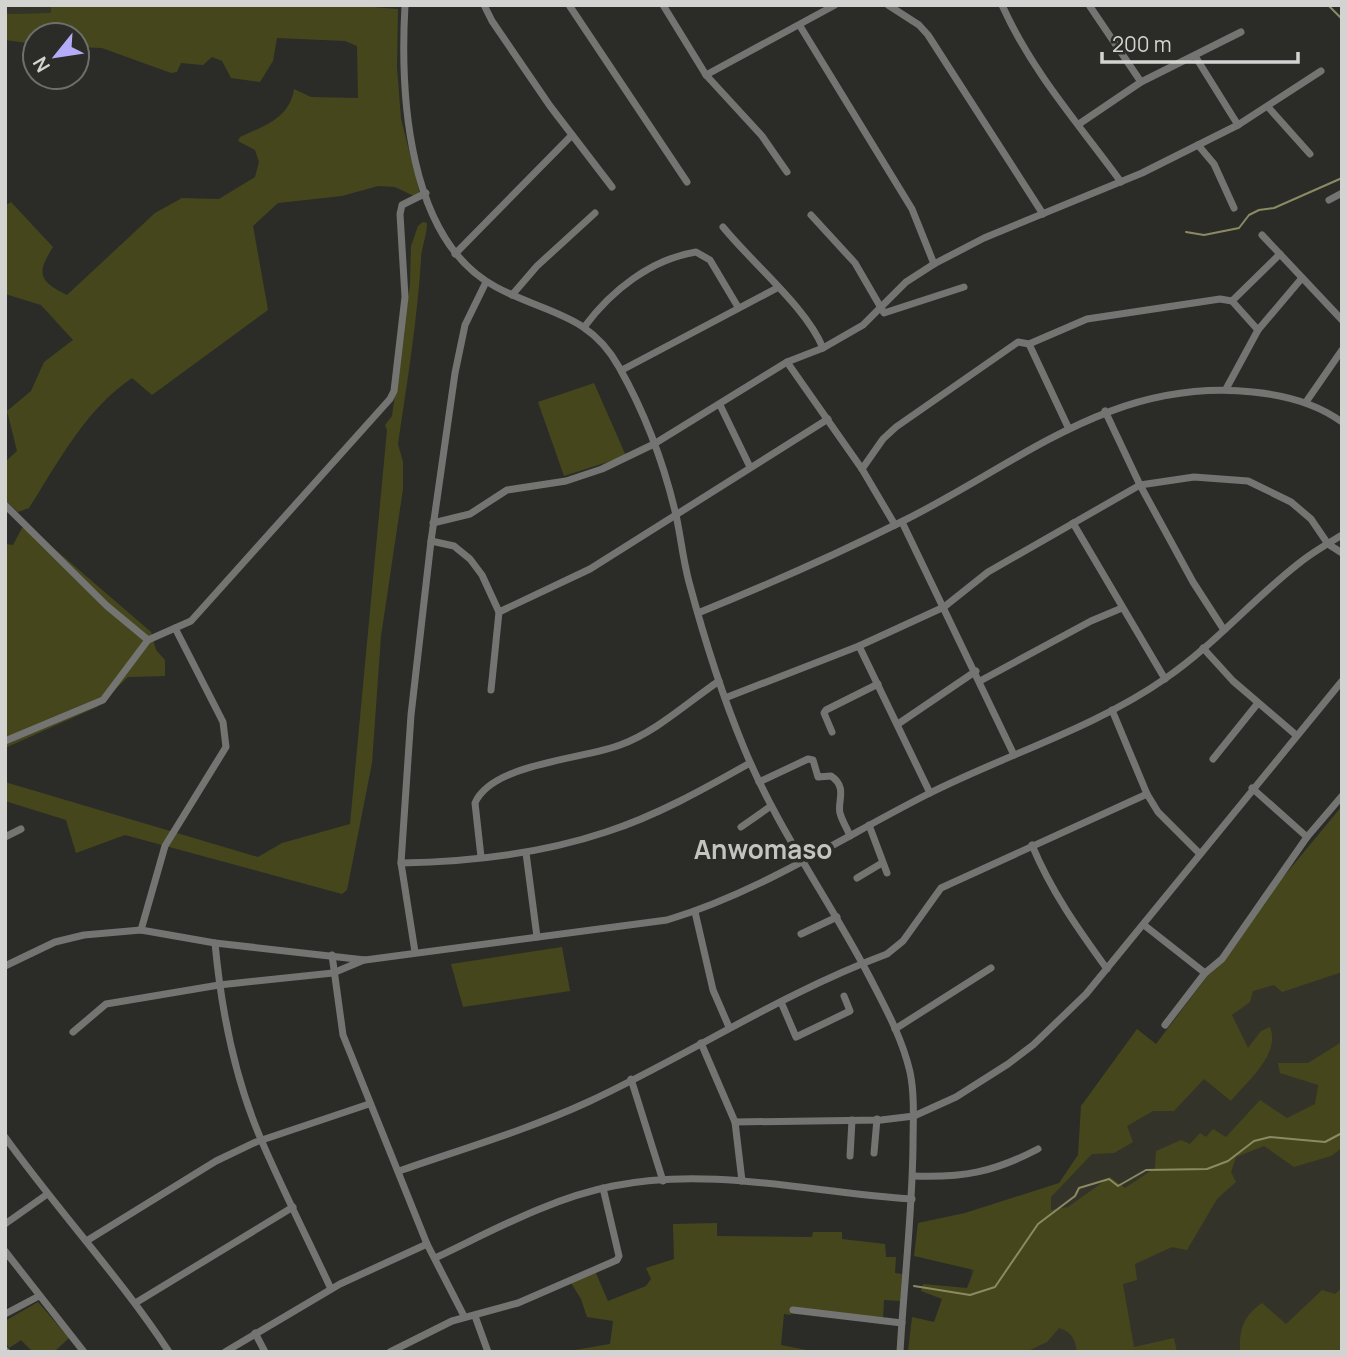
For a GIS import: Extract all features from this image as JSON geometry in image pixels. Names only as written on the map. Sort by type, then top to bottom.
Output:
[{"type":"street","points":[[405,5],[405,101],[426,192],[443,238],[465,267],[486,282],[585,326],[608,348],[622,370],[654,444],[676,513],[698,613],[719,681],[750,763],[771,806],[862,963],[895,1029],[910,1073],[914,1116],[912,1199],[900,1352]]},
{"type":"street","points":[[484,5],[492,21],[572,135],[612,187]]},
{"type":"street","points":[[569,5],[687,182]]},
{"type":"street","points":[[663,5],[706,75],[762,136],[787,172]]},
{"type":"street","points":[[706,75],[835,5]]},
{"type":"street","points":[[888,5],[919,25],[928,35],[1043,214]]},
{"type":"street","points":[[1002,5],[1019,44],[1042,80],[1121,181]]},
{"type":"street","points":[[1089,5],[1141,82]]},
{"type":"street","points":[[800,26],[912,209],[934,264]]},
{"type":"street","points":[[1079,124],[1141,82],[1241,32]]},
{"type":"street","points":[[1195,56],[1238,125]]},
{"type":"street","points":[[433,523],[470,514],[507,490],[566,481],[602,469],[654,444],[787,362],[823,348],[863,325],[906,282],[934,264],[984,238],[1121,181],[1198,145],[1269,108],[1321,71]]},
{"type":"street","points":[[1269,108],[1310,154]]},
{"type":"street","points":[[455,254],[572,135]]},
{"type":"street","points":[[1198,145],[1214,164],[1234,208]]},
{"type":"street","points":[[5,741],[103,700],[148,640],[191,621],[390,400],[394,391],[405,298],[400,214],[402,205],[426,192]]},
{"type":"street","points":[[1329,200],[1342,193]]},
{"type":"street","points":[[512,295],[537,266],[594,213]]},
{"type":"street","points":[[811,215],[855,263],[880,309],[890,314],[964,287]]},
{"type":"street","points":[[723,227],[810,321],[823,348]]},
{"type":"street","points":[[1262,235],[1342,320]]},
{"type":"street","points":[[585,326],[611,295],[627,283],[670,260],[696,251],[710,260],[738,307]]},
{"type":"street","points":[[1232,302],[1280,254]]},
{"type":"street","points":[[1226,389],[1258,330],[1302,278]]},
{"type":"street","points":[[415,953],[401,863],[411,715],[430,541],[460,343],[465,325],[486,282]]},
{"type":"street","points":[[622,370],[777,288]]},
{"type":"street","points":[[1029,345],[1087,319],[1220,299],[1232,302],[1258,330]]},
{"type":"street","points":[[862,469],[895,427],[1012,345],[1023,342],[1029,345],[1069,427]]},
{"type":"street","points":[[1306,402],[1342,350]]},
{"type":"street","points":[[787,362],[898,523],[944,607],[1014,755]]},
{"type":"street","points":[[698,613],[782,578],[898,523],[1069,427],[1105,411],[1226,389],[1267,393],[1306,402],[1342,422]]},
{"type":"street","points":[[720,405],[750,467]]},
{"type":"street","points":[[1105,411],[1140,485],[1193,582],[1224,631]]},
{"type":"street","points":[[499,612],[590,569],[828,419]]},
{"type":"street","points":[[725,698],[859,646],[944,607],[988,572],[1140,485],[1194,477],[1248,481],[1291,502],[1311,519],[1328,544],[1342,553]]},
{"type":"street","points":[[5,505],[107,606],[148,640]]},
{"type":"street","points":[[1073,523],[1165,679]]},
{"type":"street","points":[[73,1032],[106,1004],[219,985],[333,973],[365,960],[667,920],[695,912],[804,860],[930,793],[1112,710],[1165,679],[1224,631],[1297,564],[1342,535]]},
{"type":"street","points":[[430,541],[454,546],[470,559],[482,575],[499,612],[491,690]]},
{"type":"street","points":[[980,681],[1091,621],[1122,608]]},
{"type":"street","points":[[141,930],[165,846],[226,747],[223,722],[175,628]]},
{"type":"street","points":[[859,646],[930,793]]},
{"type":"street","points":[[1203,648],[1217,666],[1296,735]]},
{"type":"street","points":[[898,724],[976,671]]},
{"type":"street","points":[[481,857],[475,803],[486,787],[539,764],[623,745],[719,681]]},
{"type":"street","points":[[735,1122],[914,1116],[984,1081],[1033,1045],[1107,969],[1342,681]]},
{"type":"street","points":[[832,732],[824,713],[826,710],[878,684]]},
{"type":"street","points":[[1213,759],[1258,703]]},
{"type":"street","points":[[1112,710],[1147,794],[1158,812],[1200,854]]},
{"type":"street","points":[[759,782],[808,759],[813,760],[818,777],[831,776],[836,780],[843,798],[839,811],[850,836]]},
{"type":"street","points":[[401,863],[526,853],[606,832],[697,793],[750,763]]},
{"type":"street","points":[[1252,788],[1307,837]]},
{"type":"street","points":[[399,1171],[548,1119],[729,1027],[900,945],[941,888],[1147,794]]},
{"type":"street","points":[[1165,1025],[1205,973],[1222,959],[1307,837],[1342,796]]},
{"type":"street","points":[[741,827],[771,806]]},
{"type":"street","points":[[869,825],[887,873]]},
{"type":"street","points":[[5,838],[21,829]]},
{"type":"street","points":[[1032,845],[1057,899],[1107,969]]},
{"type":"street","points":[[526,853],[537,937]]},
{"type":"street","points":[[857,878],[882,863]]},
{"type":"street","points":[[695,912],[713,990],[729,1027]]},
{"type":"street","points":[[801,934],[836,916]]},
{"type":"street","points":[[1144,925],[1205,973]]},
{"type":"street","points":[[8,962],[55,942],[84,935],[141,930],[215,943],[365,960]]},
{"type":"street","points":[[215,943],[219,985],[235,1055],[262,1141],[331,1289]]},
{"type":"street","points":[[332,956],[343,1035],[427,1244],[464,1316]]},
{"type":"street","points":[[895,1029],[991,968]]},
{"type":"street","points":[[781,1002],[796,1037],[850,1011],[844,996]]},
{"type":"street","points":[[701,1043],[735,1122],[742,1181]]},
{"type":"street","points":[[631,1079],[663,1181]]},
{"type":"street","points":[[88,1240],[216,1161],[262,1141],[369,1104]]},
{"type":"street","points":[[874,1153],[877,1119]]},
{"type":"street","points":[[850,1156],[852,1120]]},
{"type":"street","points":[[5,1137],[46,1195],[88,1240],[136,1302],[169,1352]]},
{"type":"street","points":[[913,1176],[972,1174],[1005,1166],[1038,1149]]},
{"type":"street","points":[[435,1258],[531,1213],[603,1188],[663,1181],[742,1181],[912,1199]]},
{"type":"street","points":[[390,1352],[464,1316],[475,1316],[518,1303],[617,1260],[619,1256],[603,1188]]},
{"type":"street","points":[[5,1224],[46,1195]]},
{"type":"street","points":[[136,1302],[293,1207]]},
{"type":"street","points":[[225,1352],[331,1289],[427,1244]]},
{"type":"street","points":[[5,1251],[85,1352]]},
{"type":"street","points":[[5,1314],[38,1296]]},
{"type":"street","points":[[793,1310],[902,1323]]},
{"type":"street","points":[[475,1316],[488,1352]]},
{"type":"street","points":[[255,1333],[265,1352]]},
{"type":"shaded area","points":[[5,5],[51,5],[52,13],[5,14]]},
{"type":"shaded area","points":[[51,5],[349,5],[398,9],[397,67],[401,119],[420,194],[414,196],[395,187],[378,186],[342,196],[278,203],[253,226],[268,310],[152,395],[132,378],[115,391],[74,437],[29,508],[18,512],[5,500],[5,462],[17,451],[7,411],[31,391],[44,362],[73,340],[41,305],[5,294],[5,206],[11,202],[53,247],[44,264],[43,276],[67,295],[155,213],[182,198],[219,199],[255,177],[259,162],[255,150],[238,141],[240,137],[267,125],[281,114],[292,99],[294,89],[311,97],[358,98],[357,46],[345,41],[277,38],[273,61],[260,82],[231,78],[222,61],[212,57],[203,65],[181,63],[177,72],[171,73],[102,48],[91,48],[91,21],[21,21],[21,42],[5,40],[5,14],[51,13]]},
{"type":"shaded area","points":[[423,222],[427,223],[427,228],[421,255],[398,444],[403,462],[403,489],[381,636],[372,763],[347,890],[342,894],[125,835],[76,853],[66,820],[5,801],[5,782],[258,857],[282,843],[350,824],[387,430],[385,425],[392,416],[410,284],[411,246],[418,226]]},
{"type":"shaded area","points":[[594,383],[626,456],[564,476],[538,402]]},
{"type":"shaded area","points":[[28,526],[151,632],[156,650],[165,660],[165,676],[128,677],[97,707],[5,748],[5,544],[13,545],[22,528]]},
{"type":"shaded area","points":[[1342,806],[1342,972],[1282,992],[1274,985],[1253,991],[1250,1002],[1232,1015],[1248,1048],[1261,1031],[1270,1027],[1271,1047],[1261,1067],[1231,1101],[1204,1079],[1174,1111],[1153,1111],[1127,1126],[1133,1142],[1114,1153],[1092,1154],[1051,1197],[1051,1210],[1068,1207],[1110,1177],[1125,1188],[1155,1168],[1156,1151],[1181,1140],[1190,1144],[1200,1133],[1206,1137],[1213,1129],[1226,1137],[1260,1100],[1287,1118],[1315,1104],[1318,1085],[1280,1073],[1278,1063],[1308,1063],[1340,1043],[1342,1148],[1331,1156],[1294,1167],[1264,1146],[1236,1157],[1231,1172],[1236,1182],[1217,1199],[1187,1250],[1172,1247],[1135,1264],[1137,1280],[1123,1284],[1134,1347],[1174,1338],[1177,1352],[1077,1352],[1072,1337],[1059,1328],[1047,1342],[1026,1352],[908,1352],[912,1317],[934,1322],[942,1299],[921,1291],[923,1284],[967,1288],[974,1270],[914,1256],[918,1223],[965,1213],[1059,1183],[1078,1155],[1081,1106],[1137,1029],[1156,1044],[1270,893]]},
{"type":"shaded area","points":[[1342,815],[1342,1352],[935,1352],[973,1289],[965,1224],[1063,1184]]},
{"type":"shaded area","points":[[562,947],[570,991],[463,1007],[451,964]]},
{"type":"shaded area","points":[[717,1223],[717,1236],[812,1237],[813,1232],[842,1232],[842,1239],[885,1244],[886,1257],[896,1257],[895,1273],[902,1274],[900,1301],[884,1300],[883,1319],[792,1308],[791,1315],[784,1314],[781,1345],[817,1352],[563,1352],[610,1344],[613,1321],[587,1317],[581,1299],[571,1283],[595,1271],[608,1301],[646,1286],[651,1279],[646,1268],[674,1259],[673,1224]]},
{"type":"shaded area","points":[[1342,1288],[1342,1352],[1240,1352],[1240,1337],[1246,1318],[1262,1303],[1286,1324],[1322,1290],[1335,1294]]},
{"type":"shaded area","points":[[38,1302],[69,1338],[54,1352],[33,1352],[21,1340],[9,1348],[5,1342],[5,1321]]},
{"type":"waterway","points":[[1328,5],[1342,19]]},
{"type":"waterway","points":[[1186,232],[1204,235],[1239,228],[1249,215],[1259,210],[1274,208],[1342,178]]},
{"type":"waterway","points":[[914,1286],[970,1295],[995,1287],[1038,1224],[1075,1196],[1079,1188],[1109,1179],[1118,1186],[1146,1170],[1207,1169],[1228,1161],[1254,1141],[1270,1137],[1325,1142],[1342,1133]]},
{"type":"district","name":"Anwomaso","points":[[763,849]]}]
